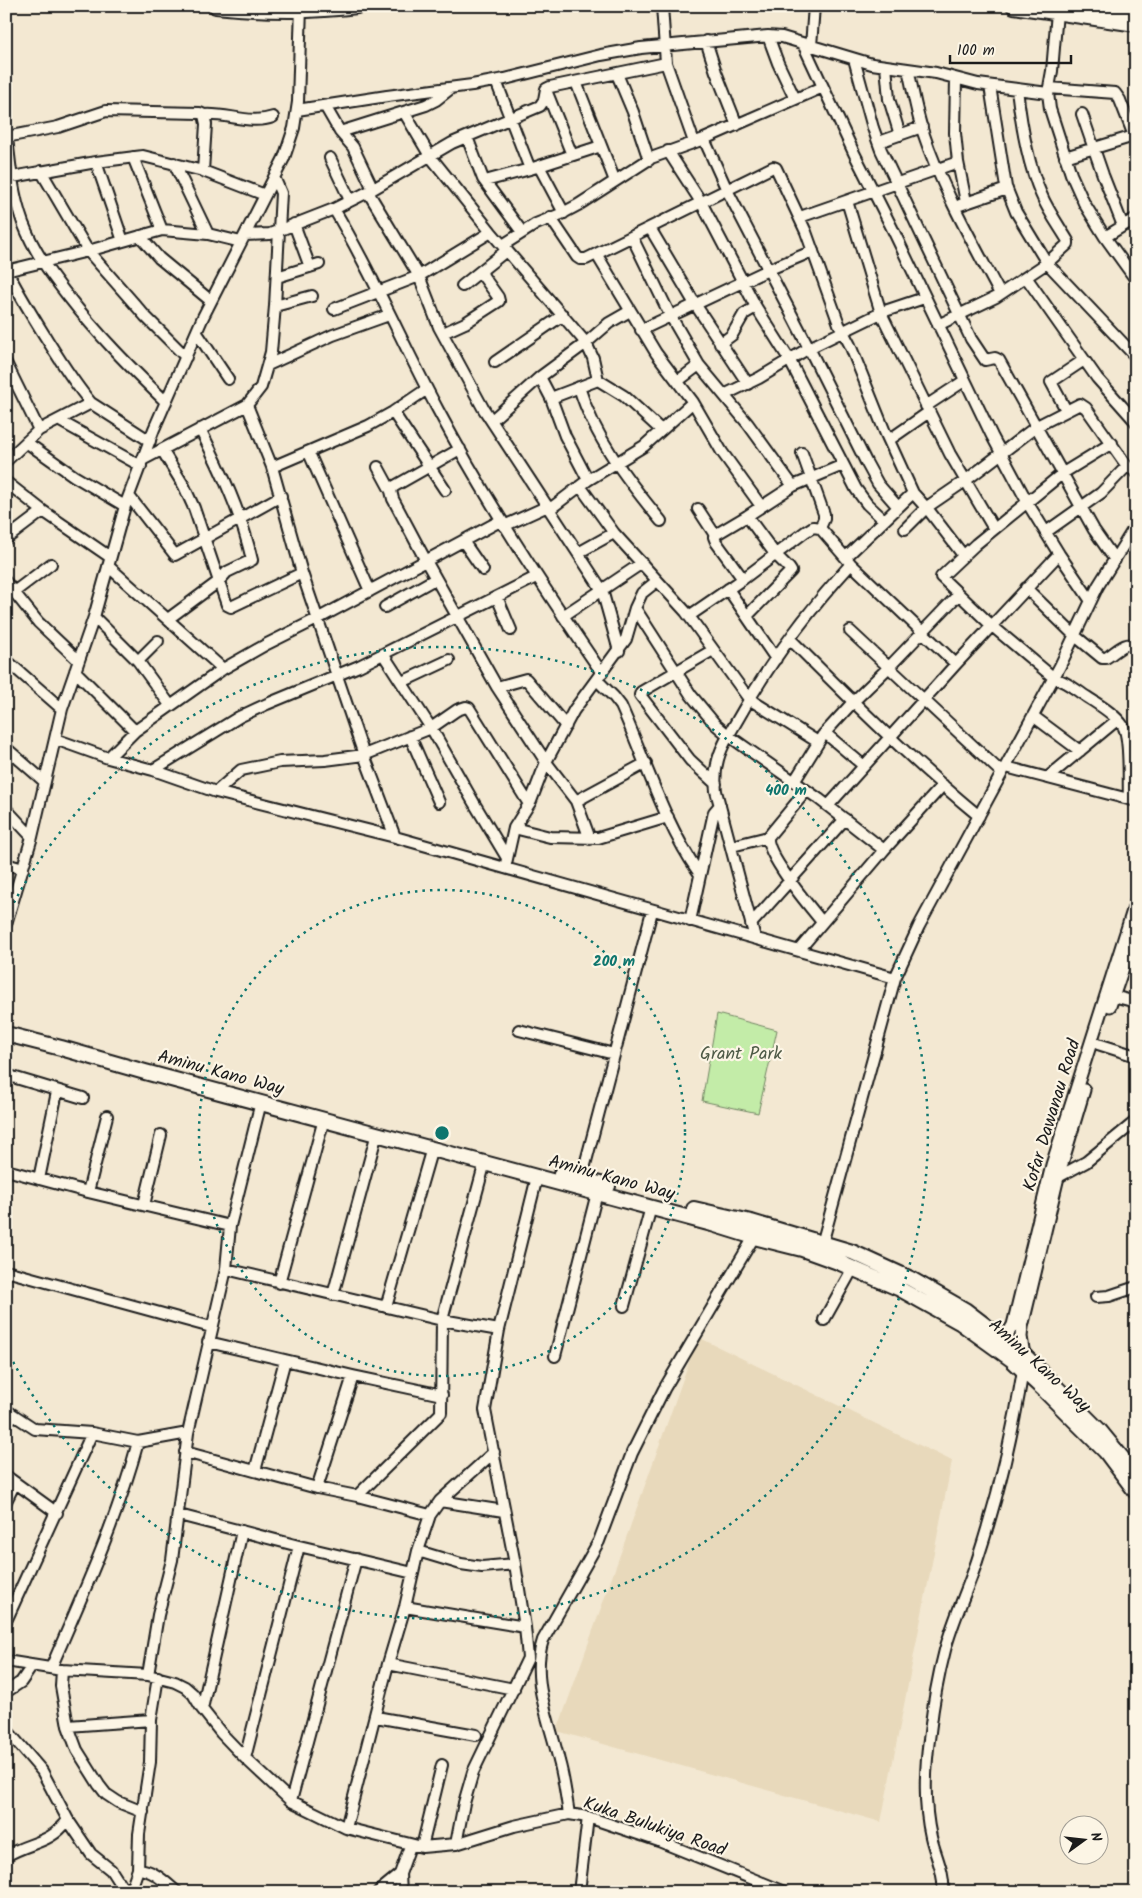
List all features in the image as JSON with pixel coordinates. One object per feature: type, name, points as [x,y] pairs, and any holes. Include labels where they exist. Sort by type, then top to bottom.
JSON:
[{"type":"main road","points":[[216,6],[301,8],[319,11],[357,6]]},
{"type":"main road","points":[[1014,6],[1136,24]]},
{"type":"main road","points":[[1090,6],[1136,13]]},
{"type":"main road","name":"Aminu Kano Way","points":[[6,1026],[270,1095],[491,1156],[580,1183],[750,1222],[852,1252],[861,1266],[961,1323],[1023,1370],[1093,1438],[1136,1492]]},
{"type":"main road","name":"Aminu Kano Way","points":[[6,1034],[537,1177],[580,1183],[597,1192],[911,1280],[965,1310],[1024,1355],[1099,1430],[1136,1474]]},
{"type":"street","points":[[662,6],[666,63],[699,140],[810,348],[875,479],[898,507]]},
{"type":"street","points":[[814,6],[807,45],[823,87],[964,381],[1001,453],[1059,554],[1091,601]]},
{"type":"street","points":[[6,924],[32,838],[62,709],[94,617],[125,506],[166,402],[211,301],[284,158],[294,128],[297,110],[301,8]]},
{"type":"street","points":[[1057,12],[1052,71],[1048,90],[1050,109],[1071,174],[1084,203],[1105,237],[1136,280]]},
{"type":"street","points":[[297,110],[496,81],[592,57],[664,45],[768,36],[782,37],[854,59],[990,86],[1116,93],[1135,139],[1065,157]]},
{"type":"street","points":[[768,36],[795,100]]},
{"type":"street","points":[[706,41],[737,125]]},
{"type":"street","points":[[854,59],[879,142],[959,314],[982,357],[985,360],[995,358],[999,360],[1114,560]]},
{"type":"street","points":[[546,89],[666,63]]},
{"type":"street","points":[[886,66],[889,98],[900,135]]},
{"type":"street","points":[[908,69],[922,127],[937,169],[954,208],[1000,294]]},
{"type":"street","points":[[617,74],[633,112],[649,160]]},
{"type":"street","points":[[956,79],[955,134],[958,162],[966,202]]},
{"type":"street","points":[[496,81],[510,118],[535,167],[564,213]]},
{"type":"street","points":[[576,82],[615,181]]},
{"type":"street","points":[[990,86],[1006,189],[1016,212],[1047,263],[1136,357]]},
{"type":"street","points":[[462,286],[522,232],[550,217],[564,213],[649,160],[737,125],[823,87]]},
{"type":"street","points":[[340,132],[436,100],[451,88]]},
{"type":"street","points":[[150,441],[92,403],[71,379],[6,270],[88,251],[162,230],[243,238],[279,231],[371,190],[466,137],[540,106],[544,100],[546,89]]},
{"type":"street","points":[[546,89],[572,156]]},
{"type":"street","points":[[938,325],[989,301],[1047,263],[1066,247],[1068,241],[1043,199],[1035,178],[1020,118],[1017,89]]},
{"type":"street","points":[[325,106],[340,132],[353,148],[371,190],[419,276],[443,333],[492,420],[602,590],[619,651]]},
{"type":"street","points":[[166,402],[101,338],[42,262],[23,223],[9,178],[7,137],[58,127],[106,111],[116,110],[211,114],[250,120],[265,120],[274,117]]},
{"type":"street","points":[[404,112],[430,156],[491,232],[586,343],[593,358],[598,380],[624,396],[661,430]]},
{"type":"street","points":[[1082,114],[1123,226]]},
{"type":"street","points":[[202,171],[206,124],[204,115]]},
{"type":"street","points":[[879,142],[922,127]]},
{"type":"street","points":[[466,137],[485,181],[522,232]]},
{"type":"street","points":[[485,181],[601,146]]},
{"type":"street","points":[[668,151],[701,202],[756,307],[789,359],[856,489],[867,504],[884,520]]},
{"type":"street","points":[[9,178],[96,162],[143,156],[202,171],[266,195]]},
{"type":"street","points":[[133,157],[162,230]]},
{"type":"street","points":[[330,158],[350,200]]},
{"type":"street","points":[[96,162],[123,240]]},
{"type":"street","points":[[800,217],[958,162]]},
{"type":"street","points":[[174,163],[208,234]]},
{"type":"street","points":[[550,217],[580,259],[597,254],[773,167],[776,168],[800,217],[814,251],[834,313],[913,494],[926,507],[963,555]]},
{"type":"street","points":[[42,172],[88,251],[145,316],[186,357]]},
{"type":"street","points":[[142,463],[162,450],[247,405],[261,387],[268,365],[277,277],[281,193],[274,178]]},
{"type":"street","points":[[954,208],[966,202],[1006,189]]},
{"type":"street","points":[[847,201],[881,313],[927,409],[965,481],[994,528]]},
{"type":"street","points":[[334,208],[355,245],[427,389],[502,524],[563,616],[599,676],[621,706],[680,843],[700,873]]},
{"type":"street","points":[[1105,237],[1136,218]]},
{"type":"street","points":[[277,277],[314,265],[294,224]]},
{"type":"street","points":[[650,228],[720,344],[748,384]]},
{"type":"street","points":[[334,309],[419,276],[491,232]]},
{"type":"street","points":[[140,236],[159,258],[211,301]]},
{"type":"street","points":[[632,237],[670,315],[699,364],[753,430],[793,486]]},
{"type":"street","points":[[641,330],[768,270],[814,251]]},
{"type":"street","points":[[597,254],[641,330],[693,402],[722,452],[761,506]]},
{"type":"street","points":[[443,333],[465,323],[499,301],[483,276],[482,270]]},
{"type":"street","points":[[1026,277],[1097,378],[1136,422]]},
{"type":"street","points":[[275,306],[312,296]]},
{"type":"street","points":[[724,395],[748,384],[810,348],[881,313],[924,298]]},
{"type":"street","points":[[720,344],[732,335],[744,314],[756,307]]},
{"type":"street","points":[[492,420],[540,377],[604,328],[630,311]]},
{"type":"street","points":[[268,365],[318,341],[389,315]]},
{"type":"street","points":[[495,362],[563,315]]},
{"type":"street","points":[[197,333],[228,380]]},
{"type":"street","points":[[1066,410],[1051,382],[1084,360]]},
{"type":"street","points":[[6,363],[39,430]]},
{"type":"street","points":[[678,381],[699,364]]},
{"type":"street","points":[[540,377],[551,398],[564,436],[584,483],[614,533],[689,616],[749,698],[818,742]]},
{"type":"street","points":[[551,398],[598,380]]},
{"type":"street","points":[[888,440],[964,381]]},
{"type":"street","points":[[579,386],[584,405],[593,424],[618,463],[661,521]]},
{"type":"street","points":[[272,468],[309,453],[393,412],[427,389]]},
{"type":"street","points":[[108,758],[135,731],[224,668],[463,541],[502,524],[549,508],[584,483],[644,446],[693,402]]},
{"type":"street","points":[[6,461],[39,430],[92,403]]},
{"type":"street","points":[[905,529],[926,507],[965,481],[1037,426],[1066,410],[1082,404],[1131,469],[1046,532]]},
{"type":"street","points":[[247,405],[282,496],[302,573],[319,618],[364,755],[395,837]]},
{"type":"street","points":[[393,412],[446,490]]},
{"type":"street","points":[[58,420],[142,463]]},
{"type":"street","points":[[168,619],[218,582],[227,572],[252,560],[215,458],[200,430]]},
{"type":"street","points":[[26,442],[74,476],[125,506]]},
{"type":"street","points":[[850,631],[1004,770],[1047,778],[1132,800],[1126,732],[1122,724],[1103,708],[1062,680],[1054,678],[991,625],[941,577],[994,528],[1063,472],[1112,443]]},
{"type":"street","points":[[162,450],[184,486],[194,508],[227,605],[231,607],[302,573]]},
{"type":"street","points":[[391,491],[393,487],[460,450]]},
{"type":"street","points":[[309,453],[370,591]]},
{"type":"street","points":[[802,453],[824,514],[820,528]]},
{"type":"street","points":[[715,535],[793,486],[843,465]]},
{"type":"street","points":[[378,467],[456,617],[497,687],[546,762],[576,801],[590,838]]},
{"type":"street","points":[[6,482],[109,562],[168,619],[224,668]]},
{"type":"street","points":[[754,938],[720,804],[716,784],[717,763],[749,698],[810,610],[848,561],[884,520],[913,494]]},
{"type":"street","points":[[129,496],[173,554],[177,554],[282,496]]},
{"type":"street","points":[[698,509],[715,535],[716,542],[742,579]]},
{"type":"street","points":[[6,539],[43,510]]},
{"type":"street","points":[[746,616],[791,571],[775,554],[747,516]]},
{"type":"street","points":[[689,616],[812,527],[820,528],[848,561],[956,664]]},
{"type":"street","points":[[578,553],[614,533]]},
{"type":"street","points":[[822,1244],[895,978],[919,926],[1054,678],[1091,601],[1114,560],[1134,533]]},
{"type":"street","points":[[463,541],[483,570]]},
{"type":"street","points":[[828,806],[991,625],[1059,554]]},
{"type":"street","points":[[563,616],[642,563]]},
{"type":"street","points":[[14,592],[51,564]]},
{"type":"street","points":[[153,770],[239,717],[383,654],[536,577]]},
{"type":"street","points":[[385,607],[435,579]]},
{"type":"street","points":[[506,863],[514,828],[529,804],[546,762],[574,710],[619,651],[628,635],[635,608],[642,593],[657,581]]},
{"type":"street","points":[[6,582],[38,622],[135,731]]},
{"type":"street","points":[[1026,588],[1074,636],[1102,658],[1106,658],[1127,644],[1132,644],[1136,647]]},
{"type":"street","points":[[728,589],[776,659]]},
{"type":"street","points":[[794,782],[825,732],[958,595]]},
{"type":"street","points":[[497,597],[511,630]]},
{"type":"street","points":[[635,608],[704,712],[729,736],[828,806],[884,850]]},
{"type":"street","points":[[94,617],[138,661],[170,705]]},
{"type":"street","points":[[790,639],[853,702],[979,816]]},
{"type":"street","points":[[138,661],[158,640]]},
{"type":"street","points":[[713,650],[641,692],[641,698],[690,760],[716,784]]},
{"type":"street","points":[[383,654],[431,728],[506,863]]},
{"type":"street","points":[[6,660],[62,709]]},
{"type":"street","points":[[402,682],[449,660]]},
{"type":"street","points":[[497,687],[526,679],[566,726]]},
{"type":"street","points":[[216,792],[241,770],[280,762],[325,760],[364,755],[431,728],[457,710],[466,707],[469,708],[529,804]]},
{"type":"street","points":[[1033,716],[1080,751]]},
{"type":"street","points":[[1047,778],[1117,720]]},
{"type":"street","points":[[825,732],[864,766]]},
{"type":"street","points":[[410,736],[439,802]]},
{"type":"street","points":[[55,739],[216,792],[506,863],[652,911],[895,978]]},
{"type":"street","points":[[6,748],[45,782]]},
{"type":"street","points":[[576,801],[646,763]]},
{"type":"street","points":[[799,950],[884,850],[943,785]]},
{"type":"street","points":[[732,846],[768,837],[806,791]]},
{"type":"street","points":[[690,921],[714,812],[720,804]]},
{"type":"street","points":[[6,809],[32,838]]},
{"type":"street","points":[[514,828],[550,837],[606,837],[668,817]]},
{"type":"street","points":[[751,924],[845,819]]},
{"type":"street","points":[[768,837],[768,843],[772,852],[790,880],[822,922]]},
{"type":"street","points":[[6,864],[23,869]]},
{"type":"street","name":"Kofar Dawanau Road","points":[[1004,1340],[1013,1326],[1052,1165],[1136,901]]},
{"type":"street","points":[[580,1183],[652,911]]},
{"type":"street","name":"Kofar Dawanau Road","points":[[1024,1355],[1021,1337],[1022,1327],[1058,1177],[1113,996],[1135,934]]},
{"type":"street","points":[[1113,996],[1136,1002]]},
{"type":"street","points":[[519,1030],[614,1054]]},
{"type":"street","points":[[1098,1044],[1136,1056]]},
{"type":"street","points":[[6,1075],[57,1092],[83,1098]]},
{"type":"street","points":[[39,1179],[57,1092]]},
{"type":"street","points":[[130,1892],[138,1869],[139,1834],[150,1762],[153,1676],[158,1615],[172,1560],[188,1433],[211,1327],[226,1269],[230,1226],[261,1102]]},
{"type":"street","points":[[88,1192],[107,1116]]},
{"type":"street","points":[[279,1283],[324,1119]]},
{"type":"street","points":[[1058,1177],[1086,1162],[1136,1121]]},
{"type":"street","points":[[333,1295],[378,1133]]},
{"type":"street","points":[[144,1205],[161,1135]]},
{"type":"street","points":[[386,1307],[432,1148]]},
{"type":"street","points":[[358,1496],[441,1413],[442,1320],[485,1162]]},
{"type":"street","points":[[6,1170],[230,1226]]},
{"type":"street","points":[[456,1844],[464,1803],[473,1772],[528,1658],[526,1627],[485,1410],[499,1330],[537,1177]]},
{"type":"street","points":[[555,1356],[597,1192]]},
{"type":"street","points":[[624,1306],[651,1207]]},
{"type":"street","points":[[569,1814],[559,1760],[543,1706],[538,1669],[541,1646],[598,1541],[632,1453],[664,1389],[754,1237]]},
{"type":"street","points":[[824,1320],[861,1266]]},
{"type":"street","points":[[226,1269],[442,1320],[499,1330]]},
{"type":"street","points":[[6,1271],[211,1327]]},
{"type":"street","points":[[1096,1297],[1109,1296],[1136,1287]]},
{"type":"street","points":[[208,1342],[442,1395]]},
{"type":"street","points":[[255,1471],[285,1360]]},
{"type":"street","points":[[943,1892],[942,1875],[932,1843],[926,1810],[926,1778],[930,1733],[945,1649],[977,1561],[995,1500],[1023,1370]]},
{"type":"street","points":[[318,1488],[353,1376]]},
{"type":"street","points":[[6,1410],[35,1429],[92,1433],[138,1442],[188,1433]]},
{"type":"street","points":[[6,1621],[92,1433]]},
{"type":"street","points":[[138,1442],[121,1499],[56,1669],[68,1726],[77,1750],[106,1794],[118,1802],[143,1812]]},
{"type":"street","points":[[185,1452],[318,1488],[358,1496],[430,1515]]},
{"type":"street","points":[[346,1828],[376,1717],[388,1664],[405,1607],[418,1551],[430,1515],[440,1501],[494,1452]]},
{"type":"street","points":[[6,1501],[10,1479],[56,1513]]},
{"type":"street","points":[[440,1501],[504,1511]]},
{"type":"street","points":[[179,1515],[413,1573]]},
{"type":"street","points":[[202,1709],[242,1531]]},
{"type":"street","points":[[245,1758],[299,1546]]},
{"type":"street","points":[[418,1551],[461,1564],[482,1567],[515,1564]]},
{"type":"street","points":[[291,1801],[356,1559]]},
{"type":"street","points":[[405,1607],[526,1627]]},
{"type":"street","name":"Kuka Bulukiya Road","points":[[6,1661],[56,1669],[153,1676],[185,1687],[193,1694],[202,1709],[245,1758],[291,1801],[346,1828],[410,1846],[422,1847],[456,1844],[514,1826],[569,1814],[588,1817],[659,1841],[785,1892]]},
{"type":"street","points":[[388,1664],[514,1689]]},
{"type":"street","points":[[6,1692],[21,1682],[32,1666]]},
{"type":"street","points":[[376,1717],[476,1735]]},
{"type":"street","points":[[68,1726],[151,1720]]},
{"type":"street","points":[[6,1729],[42,1771],[68,1820],[90,1854],[111,1870],[125,1892]]},
{"type":"street","points":[[422,1847],[442,1765]]},
{"type":"street","points":[[580,1892],[588,1817]]},
{"type":"street","points":[[6,1856],[21,1848],[52,1837],[60,1832],[68,1820]]},
{"type":"street","points":[[401,1892],[400,1874],[410,1846]]},
{"type":"street","points":[[138,1869],[154,1874],[177,1892]]},
{"type":"street","points":[[378,1892],[400,1874]]},
{"type":"shaded area","points":[[698,1337],[952,1461],[881,1822],[557,1731]]},
{"type":"green space","name":"Grant Park","points":[[717,1014],[777,1030],[758,1113],[702,1101]]}]
